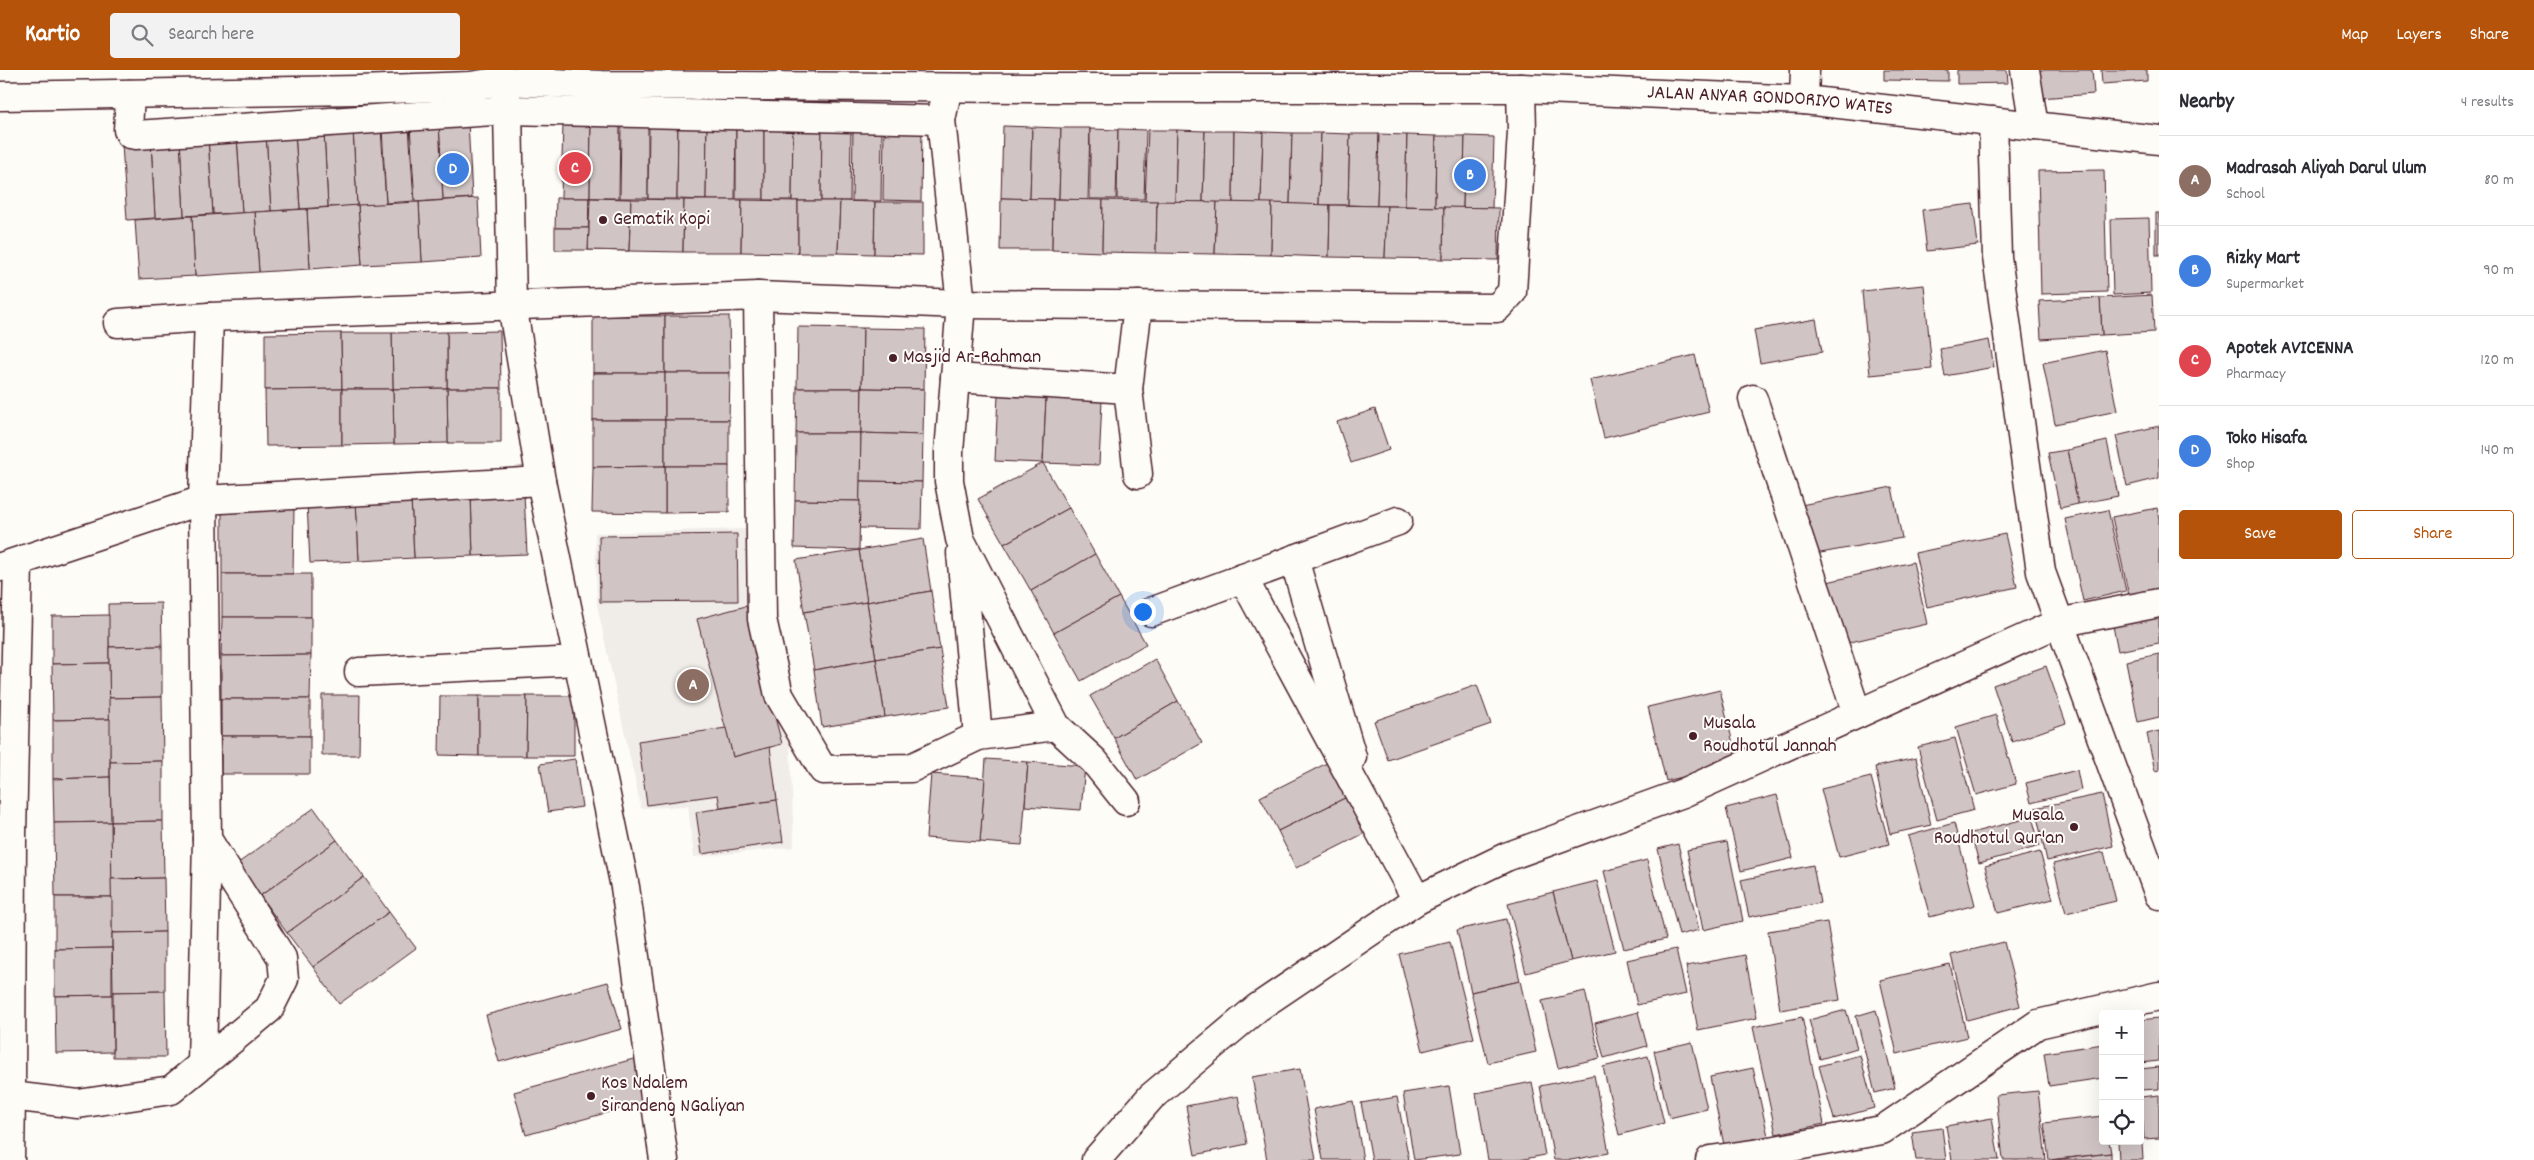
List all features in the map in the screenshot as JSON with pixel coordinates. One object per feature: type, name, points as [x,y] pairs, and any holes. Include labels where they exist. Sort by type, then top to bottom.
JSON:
[{"type":"street","points":[[1804,100],[1805,70]]},
{"type":"street","points":[[2025,70],[2034,126]]},
{"type":"street","name":"JALAN ANYAR GONDORIYO WATES","points":[[0,96],[130,94],[359,80],[470,78],[601,85],[947,87],[1027,79],[1132,79],[1521,88],[1616,81],[2159,140]]},
{"type":"street","points":[[503,81],[508,110],[512,304],[541,481],[625,887],[664,1160]]},
{"type":"street","points":[[947,87],[941,120],[961,304],[949,452],[950,481],[960,539],[978,736]]},
{"type":"street","points":[[118,323],[512,304],[758,296],[961,304],[1497,308],[1512,292],[1522,132],[1521,88]]},
{"type":"street","points":[[130,94],[128,130],[130,134],[136,135],[508,110],[941,120]]},
{"type":"street","points":[[1994,121],[1997,257],[2041,572],[2159,896]]},
{"type":"street","points":[[758,296],[762,619],[779,695],[823,770],[911,768],[978,736],[1056,726]]},
{"type":"street","points":[[1138,306],[1128,389],[1138,474]]},
{"type":"street","points":[[202,1064],[207,839],[203,500],[209,318]]},
{"type":"street","points":[[955,378],[1128,389]]},
{"type":"street","points":[[1753,399],[1857,714]]},
{"type":"street","points":[[10,1160],[12,826],[9,566],[203,500],[541,481]]},
{"type":"street","points":[[1151,612],[1398,521]]},
{"type":"street","points":[[960,539],[1056,726],[1094,761],[1126,801]]},
{"type":"street","points":[[1294,560],[1368,810]]},
{"type":"street","points":[[1243,578],[1417,900]]},
{"type":"street","points":[[1096,1160],[1151,1097],[1257,1008],[1417,900],[1506,856],[1683,793],[2058,623],[2159,603]]},
{"type":"street","points":[[360,672],[578,661]]},
{"type":"street","points":[[11,1096],[78,1104],[171,1090],[269,1009],[284,979],[282,958],[207,839]]},
{"type":"street","points":[[1710,1160],[1882,1130],[2038,1024],[2159,996]]},
{"type":"shaded area","points":[[746,529],[763,658],[790,746],[794,847],[694,857],[688,806],[641,808],[597,605],[595,533]]},
{"type":"building","points":[[1884,70],[1948,70],[1948,81],[1884,80]]},
{"type":"building","points":[[1957,70],[2007,70],[2008,83],[1957,84]]},
{"type":"building","points":[[2037,70],[2092,70],[2094,94],[2039,98]]},
{"type":"building","points":[[2101,70],[2147,70],[2147,81],[2102,84]]},
{"type":"building","points":[[468,122],[472,198],[443,200],[439,123]]},
{"type":"building","points":[[439,123],[443,200],[415,202],[410,126]]},
{"type":"building","points":[[563,123],[591,124],[590,198],[561,198]]},
{"type":"building","points":[[591,124],[620,124],[619,198],[590,198]]},
{"type":"building","points":[[621,124],[648,125],[648,198],[620,198]]},
{"type":"building","points":[[649,124],[678,124],[677,199],[648,199]]},
{"type":"building","points":[[678,124],[707,125],[706,200],[677,199]]},
{"type":"building","points":[[707,125],[736,125],[735,200],[706,200]]},
{"type":"building","points":[[884,125],[922,126],[921,201],[883,200]]},
{"type":"building","points":[[409,126],[414,201],[386,203],[382,128]]},
{"type":"building","points":[[736,126],[764,126],[764,199],[736,199]]},
{"type":"building","points":[[764,126],[793,126],[792,200],[764,200]]},
{"type":"building","points":[[793,126],[822,126],[821,201],[792,201]]},
{"type":"building","points":[[822,126],[851,126],[850,201],[821,201]]},
{"type":"building","points":[[853,126],[882,126],[881,201],[852,201]]},
{"type":"building","points":[[1003,126],[1032,127],[1030,199],[1001,198]]},
{"type":"building","points":[[1032,127],[1061,128],[1059,199],[1030,199]]},
{"type":"building","points":[[381,128],[386,204],[357,206],[353,129]]},
{"type":"building","points":[[1061,128],[1090,128],[1088,200],[1059,199]]},
{"type":"building","points":[[353,129],[357,206],[328,207],[324,131]]},
{"type":"building","points":[[1090,129],[1118,130],[1116,199],[1090,199]]},
{"type":"building","points":[[1118,129],[1146,130],[1144,199],[1117,199]]},
{"type":"building","points":[[1148,130],[1177,130],[1175,202],[1145,201]]},
{"type":"building","points":[[1177,130],[1205,131],[1203,202],[1175,202]]},
{"type":"building","points":[[324,131],[328,207],[300,209],[295,133]]},
{"type":"building","points":[[1205,131],[1234,131],[1233,203],[1203,202]]},
{"type":"building","points":[[1234,131],[1263,132],[1261,204],[1233,203]]},
{"type":"building","points":[[1263,132],[1292,133],[1290,204],[1261,204]]},
{"type":"building","points":[[295,133],[300,209],[271,211],[266,135]]},
{"type":"building","points":[[1292,133],[1321,133],[1319,205],[1290,204]]},
{"type":"building","points":[[1321,133],[1350,134],[1348,205],[1319,205]]},
{"type":"building","points":[[1350,134],[1379,134],[1377,206],[1348,205]]},
{"type":"building","points":[[1379,134],[1407,135],[1405,206],[1377,206]]},
{"type":"building","points":[[266,135],[271,211],[242,213],[237,137]]},
{"type":"building","points":[[1407,135],[1436,136],[1435,207],[1405,206]]},
{"type":"building","points":[[1436,136],[1465,136],[1463,208],[1435,207]]},
{"type":"building","points":[[1465,136],[1494,137],[1492,208],[1463,208]]},
{"type":"building","points":[[237,137],[242,213],[213,214],[208,138]]},
{"type":"building","points":[[208,138],[213,214],[184,216],[180,140]]},
{"type":"building","points":[[180,140],[184,216],[155,218],[151,142]]},
{"type":"building","points":[[151,142],[155,218],[127,220],[122,144]]},
{"type":"building","points":[[2104,170],[2107,292],[2041,294],[2038,171]]},
{"type":"building","points":[[478,198],[481,258],[422,262],[419,202]]},
{"type":"building","points":[[556,198],[589,198],[589,228],[555,228]]},
{"type":"building","points":[[589,198],[631,199],[629,251],[588,250]]},
{"type":"building","points":[[590,198],[631,199],[629,251],[588,250]]},
{"type":"building","points":[[1001,198],[1053,199],[1052,250],[1000,250]]},
{"type":"building","points":[[631,199],[684,200],[683,252],[629,251]]},
{"type":"building","points":[[1053,199],[1103,200],[1102,252],[1052,250]]},
{"type":"building","points":[[684,200],[742,200],[741,252],[683,252]]},
{"type":"building","points":[[742,200],[798,201],[798,253],[741,252]]},
{"type":"building","points":[[1103,200],[1157,201],[1156,253],[1102,252]]},
{"type":"building","points":[[798,201],[840,201],[838,253],[798,253]]},
{"type":"building","points":[[840,201],[875,202],[874,254],[838,253]]},
{"type":"building","points":[[1157,201],[1217,202],[1215,254],[1156,253]]},
{"type":"building","points":[[419,202],[422,262],[362,265],[358,205]]},
{"type":"building","points":[[875,202],[923,202],[923,255],[874,254]]},
{"type":"building","points":[[1217,202],[1272,203],[1271,255],[1215,254]]},
{"type":"building","points":[[1272,203],[1330,205],[1329,257],[1271,255]]},
{"type":"building","points":[[1973,204],[1978,245],[1927,251],[1922,210]]},
{"type":"building","points":[[358,205],[362,265],[310,269],[307,209]]},
{"type":"building","points":[[1330,205],[1387,206],[1385,258],[1329,257]]},
{"type":"building","points":[[1387,206],[1444,207],[1443,259],[1385,258]]},
{"type":"building","points":[[1444,207],[1499,208],[1498,260],[1443,259]]},
{"type":"building","points":[[307,209],[310,269],[259,272],[255,212]]},
{"type":"building","points":[[255,212],[259,272],[195,276],[192,216]]},
{"type":"building","points":[[2156,213],[2159,213],[2159,255],[2156,255]]},
{"type":"building","points":[[192,216],[195,276],[139,279],[135,220]]},
{"type":"building","points":[[2149,218],[2151,293],[2113,295],[2111,219]]},
{"type":"building","points":[[555,228],[589,228],[588,250],[555,250]]},
{"type":"building","points":[[1924,285],[1932,369],[1870,375],[1862,291]]},
{"type":"building","points":[[2152,295],[2154,332],[2102,335],[2100,298]]},
{"type":"building","points":[[2100,298],[2102,335],[2041,339],[2039,301]]},
{"type":"building","points":[[593,316],[665,316],[665,373],[593,373]]},
{"type":"building","points":[[665,316],[729,316],[730,373],[665,373]]},
{"type":"building","points":[[1816,319],[1822,352],[1760,363],[1754,330]]},
{"type":"building","points":[[798,327],[863,328],[862,388],[797,388]]},
{"type":"building","name":"Masjid Ar-Rahman","points":[[863,328],[925,329],[924,389],[862,388]]},
{"type":"building","points":[[500,331],[501,388],[447,388],[447,332]]},
{"type":"building","points":[[447,332],[447,388],[393,389],[392,333]]},
{"type":"building","points":[[341,333],[342,389],[265,390],[265,334]]},
{"type":"building","points":[[341,333],[392,333],[393,389],[342,389]]},
{"type":"building","points":[[1989,340],[1994,367],[1945,376],[1940,349]]},
{"type":"building","points":[[2105,350],[2117,411],[2055,424],[2043,363]]},
{"type":"building","points":[[1695,355],[1709,412],[1604,438],[1590,380]]},
{"type":"building","points":[[593,373],[665,373],[665,420],[593,420]]},
{"type":"building","points":[[665,373],[730,373],[729,420],[665,420]]},
{"type":"building","points":[[447,388],[501,388],[501,443],[448,443]]},
{"type":"building","points":[[447,388],[448,443],[394,444],[393,389]]},
{"type":"building","points":[[797,388],[862,388],[861,433],[796,433]]},
{"type":"building","points":[[862,388],[924,389],[923,435],[861,433]]},
{"type":"building","points":[[342,389],[342,445],[266,446],[265,390]]},
{"type":"building","points":[[342,389],[393,389],[394,444],[342,445]]},
{"type":"building","points":[[998,395],[1046,398],[1043,463],[995,461]]},
{"type":"building","points":[[1046,398],[1102,400],[1099,465],[1043,463]]},
{"type":"building","points":[[1375,409],[1389,450],[1351,463],[1337,422]]},
{"type":"building","points":[[593,420],[665,420],[665,466],[593,467]]},
{"type":"building","points":[[665,420],[729,420],[729,466],[665,466]]},
{"type":"building","points":[[2159,426],[2159,478],[2127,486],[2116,436]]},
{"type":"building","points":[[796,433],[861,433],[860,501],[795,500]]},
{"type":"building","points":[[861,433],[923,435],[922,482],[860,481]]},
{"type":"building","points":[[2107,441],[2118,496],[2078,504],[2067,450]]},
{"type":"building","points":[[2067,450],[2078,504],[2060,508],[2048,453]]},
{"type":"building","points":[[1043,463],[1069,508],[1004,544],[978,499]]},
{"type":"building","points":[[665,466],[729,466],[729,512],[665,513]]},
{"type":"building","points":[[665,466],[665,513],[592,512],[593,467]]},
{"type":"building","points":[[860,481],[922,482],[921,529],[859,528]]},
{"type":"building","points":[[1892,487],[1902,538],[1810,555],[1801,505]]},
{"type":"building","points":[[524,494],[527,554],[473,556],[471,496]]},
{"type":"building","points":[[471,496],[473,556],[414,558],[411,498]]},
{"type":"building","points":[[411,498],[414,558],[359,561],[356,500]]},
{"type":"building","points":[[356,500],[359,561],[310,563],[307,503]]},
{"type":"building","points":[[795,500],[860,501],[859,550],[794,548]]},
{"type":"building","points":[[294,506],[293,574],[222,574],[222,507]]},
{"type":"building","points":[[1069,508],[1095,554],[1031,591],[1004,544]]},
{"type":"building","points":[[2157,508],[2159,519],[2159,589],[2129,596],[2112,517]]},
{"type":"building","points":[[2108,510],[2126,591],[2083,601],[2065,519]]},
{"type":"building","points":[[737,534],[738,601],[600,602],[599,536]]},
{"type":"building","points":[[2005,534],[2017,587],[1927,607],[1915,553]]},
{"type":"building","points":[[923,539],[931,591],[867,602],[859,550]]},
{"type":"building","points":[[859,550],[867,602],[804,612],[796,560]]},
{"type":"building","points":[[1095,554],[1119,597],[1054,633],[1031,591]]},
{"type":"building","points":[[1913,562],[1927,624],[1838,645],[1823,583]]},
{"type":"building","points":[[222,574],[311,574],[311,617],[222,617]]},
{"type":"building","points":[[931,591],[940,649],[876,659],[867,602]]},
{"type":"building","points":[[1119,597],[1146,644],[1081,681],[1054,633]]},
{"type":"building","points":[[867,602],[876,659],[814,670],[804,612]]},
{"type":"building","points":[[161,603],[162,646],[109,647],[108,604]]},
{"type":"building","points":[[2159,605],[2159,643],[2118,651],[2111,616]]},
{"type":"building","points":[[746,606],[782,744],[733,757],[697,619]]},
{"type":"building","points":[[109,615],[109,663],[52,664],[52,616]]},
{"type":"building","points":[[222,617],[311,617],[311,655],[221,656]]},
{"type":"building","points":[[162,646],[162,697],[109,698],[109,647]]},
{"type":"building","points":[[940,649],[949,707],[885,717],[876,659]]},
{"type":"building","points":[[2159,654],[2159,717],[2138,722],[2126,661]]},
{"type":"building","points":[[311,655],[310,699],[221,699],[221,656]]},
{"type":"building","points":[[876,659],[885,717],[822,727],[814,670]]},
{"type":"building","points":[[1155,659],[1178,701],[1114,738],[1090,696]]},
{"type":"building","points":[[109,663],[110,719],[53,720],[52,664]]},
{"type":"building","points":[[2046,666],[2066,723],[2012,742],[1993,685]]},
{"type":"building","points":[[1477,685],[1491,724],[1388,760],[1374,721]]},
{"type":"building","name":"Musala Roudhotul Jannah","points":[[1720,690],[1738,764],[1666,781],[1648,707]]},
{"type":"building","points":[[322,695],[360,695],[359,755],[322,755]]},
{"type":"building","points":[[440,696],[479,696],[479,756],[439,755]]},
{"type":"building","points":[[479,696],[527,696],[526,756],[479,756]]},
{"type":"building","points":[[527,696],[574,696],[574,756],[526,756]]},
{"type":"building","points":[[162,697],[163,761],[110,762],[109,698]]},
{"type":"building","points":[[221,699],[310,699],[310,736],[221,736]]},
{"type":"building","points":[[1178,701],[1202,743],[1137,780],[1114,738]]},
{"type":"building","points":[[1996,715],[2016,784],[1976,795],[1956,727]]},
{"type":"building","points":[[110,719],[110,777],[53,779],[53,720]]},
{"type":"building","points":[[726,728],[733,757],[770,747],[777,800],[720,808],[718,795],[647,805],[638,741]]},
{"type":"building","points":[[2159,731],[2159,770],[2155,771],[2147,734]]},
{"type":"building","points":[[221,736],[310,736],[310,774],[221,774]]},
{"type":"building","points":[[1955,738],[1974,810],[1937,820],[1918,747]]},
{"type":"building","points":[[1916,758],[1931,825],[1890,834],[1875,767]]},
{"type":"building","points":[[575,759],[582,807],[548,812],[540,764]]},
{"type":"building","points":[[986,759],[1028,762],[1022,845],[980,842]]},
{"type":"building","points":[[163,761],[163,821],[111,822],[110,762]]},
{"type":"building","points":[[1028,762],[1085,766],[1081,810],[1025,806]]},
{"type":"building","points":[[1329,762],[1347,797],[1278,831],[1260,797]]},
{"type":"building","points":[[2077,770],[2081,790],[2031,803],[2026,783]]},
{"type":"building","points":[[931,774],[985,778],[980,842],[926,838]]},
{"type":"building","points":[[110,777],[111,822],[54,823],[53,779]]},
{"type":"building","points":[[1871,777],[1889,844],[1839,857],[1821,789]]},
{"type":"building","name":"Musala Roudhotul Qur'an","points":[[2102,794],[2113,846],[2047,861],[2035,808]]},
{"type":"building","points":[[1777,795],[1793,858],[1741,871],[1726,808]]},
{"type":"building","points":[[1347,797],[1365,833],[1296,868],[1278,831]]},
{"type":"building","points":[[777,800],[783,842],[702,854],[696,812]]},
{"type":"building","points":[[314,808],[337,840],[260,896],[237,864]]},
{"type":"building","points":[[2032,817],[2040,846],[1979,863],[1971,833]]},
{"type":"building","points":[[163,821],[164,878],[111,879],[111,822]]},
{"type":"building","points":[[111,822],[112,897],[55,897],[54,823]]},
{"type":"building","points":[[1954,823],[1975,905],[1930,917],[1908,836]]},
{"type":"building","points":[[337,840],[364,877],[287,933],[260,896]]},
{"type":"building","points":[[1727,842],[1743,921],[1703,930],[1687,850]]},
{"type":"building","points":[[1678,844],[1699,930],[1679,935],[1658,849]]},
{"type":"building","points":[[2040,852],[2053,899],[1998,913],[1985,866]]},
{"type":"building","points":[[2104,852],[2116,901],[2066,913],[2053,864]]},
{"type":"building","points":[[1647,860],[1666,939],[1624,949],[1604,871]]},
{"type":"building","points":[[1813,865],[1820,903],[1749,917],[1741,880]]},
{"type":"building","points":[[364,877],[389,912],[313,967],[287,933]]},
{"type":"building","points":[[164,878],[165,932],[112,933],[111,879]]},
{"type":"building","points":[[1597,881],[1615,951],[1571,961],[1553,892]]},
{"type":"building","points":[[1553,892],[1571,961],[1526,973],[1508,904]]},
{"type":"building","points":[[55,897],[112,897],[112,948],[55,949]]},
{"type":"building","points":[[389,912],[416,948],[339,1004],[313,967]]},
{"type":"building","points":[[1506,919],[1520,981],[1471,992],[1457,930]]},
{"type":"building","points":[[1827,922],[1840,1000],[1780,1010],[1768,931]]},
{"type":"building","points":[[165,932],[165,991],[113,992],[112,933]]},
{"type":"building","points":[[1450,942],[1474,1038],[1423,1051],[1399,954]]},
{"type":"building","points":[[2004,942],[2020,1006],[1967,1020],[1951,955]]},
{"type":"building","points":[[112,948],[112,995],[55,996],[55,949]]},
{"type":"building","points":[[1676,949],[1686,994],[1637,1005],[1627,960]]},
{"type":"building","points":[[1745,955],[1757,1018],[1698,1030],[1686,966]]},
{"type":"building","points":[[1950,964],[1967,1037],[1897,1054],[1880,980]]},
{"type":"building","points":[[1520,981],[1536,1052],[1488,1063],[1471,992]]},
{"type":"building","points":[[608,982],[622,1029],[499,1062],[486,1015]]},
{"type":"building","points":[[165,991],[166,1057],[113,1057],[113,992]]},
{"type":"building","points":[[1585,991],[1600,1058],[1558,1068],[1542,1001]]},
{"type":"building","points":[[112,995],[113,1052],[56,1053],[55,996]]},
{"type":"building","points":[[1846,1010],[1857,1048],[1820,1059],[1809,1020]]},
{"type":"building","points":[[1876,1010],[1895,1088],[1875,1093],[1856,1016]]},
{"type":"building","points":[[1638,1012],[1647,1046],[1604,1058],[1595,1023]]},
{"type":"building","points":[[1802,1017],[1824,1124],[1776,1134],[1753,1027]]},
{"type":"building","points":[[2159,1018],[2159,1061],[2144,1063],[2144,1020]]},
{"type":"building","points":[[1692,1042],[1707,1109],[1669,1118],[1654,1051]]},
{"type":"building","points":[[2099,1045],[2099,1079],[2049,1086],[2044,1053]]},
{"type":"building","points":[[1860,1055],[1874,1108],[1834,1119],[1819,1066]]},
{"type":"building","points":[[1648,1056],[1664,1123],[1619,1135],[1603,1067]]},
{"type":"building","points":[[637,1058],[649,1101],[526,1135],[514,1092]]},
{"type":"building","points":[[2159,1067],[2159,1089],[2144,1090],[2144,1069]]},
{"type":"building","points":[[1753,1068],[1768,1136],[1724,1145],[1710,1077]]},
{"type":"building","points":[[1300,1069],[1316,1160],[1267,1160],[1252,1077]]},
{"type":"building","points":[[1594,1075],[1609,1153],[1571,1160],[1554,1160],[1540,1086]]},
{"type":"building","points":[[1532,1082],[1545,1155],[1519,1160],[1488,1160],[1476,1093]]},
{"type":"building","points":[[1449,1086],[1460,1154],[1414,1160],[1403,1093]]},
{"type":"building","points":[[2038,1091],[2046,1160],[2003,1160],[1996,1095]]},
{"type":"building","points":[[2159,1095],[2159,1138],[2144,1139],[2144,1097]]},
{"type":"building","points":[[1238,1096],[1247,1144],[1195,1155],[1186,1106]]},
{"type":"building","points":[[1397,1097],[1409,1160],[1372,1160],[1361,1103]]},
{"type":"building","points":[[1353,1101],[1363,1160],[1323,1160],[1314,1109]]},
{"type":"building","points":[[2099,1116],[2099,1145],[2110,1145],[2111,1153],[2049,1160],[2044,1123]]},
{"type":"building","points":[[1992,1118],[1999,1160],[1952,1160],[1946,1126]]},
{"type":"building","points":[[1942,1128],[1946,1160],[1916,1160],[1912,1132]]},
{"type":"building","points":[[2118,1145],[2142,1145],[2143,1160],[2119,1160]]},
{"type":"building","points":[[2111,1153],[2111,1160],[2052,1160]]},
{"type":"place","name":"Apotek AVICENNA","points":[[575,168]]},
{"type":"place","name":"Toko Hisafa","points":[[453,169]]},
{"type":"place","name":"Rizky Mart","points":[[1470,175]]},
{"type":"place","name":"Gematik Kopi","points":[[603,220]]},
{"type":"place","name":"Masjid Ar-Rahman","points":[[893,358]]},
{"type":"place","name":"Madrasah Aliyah Darul Ulum","points":[[693,685]]},
{"type":"place","name":"Musala Roudhotul Jannah","points":[[1693,736]]},
{"type":"place","name":"Musala Roudhotul Qur'an","points":[[2074,827]]},
{"type":"place","name":"Kos Ndalem Sirandeng NGaliyan","points":[[591,1096]]}]
